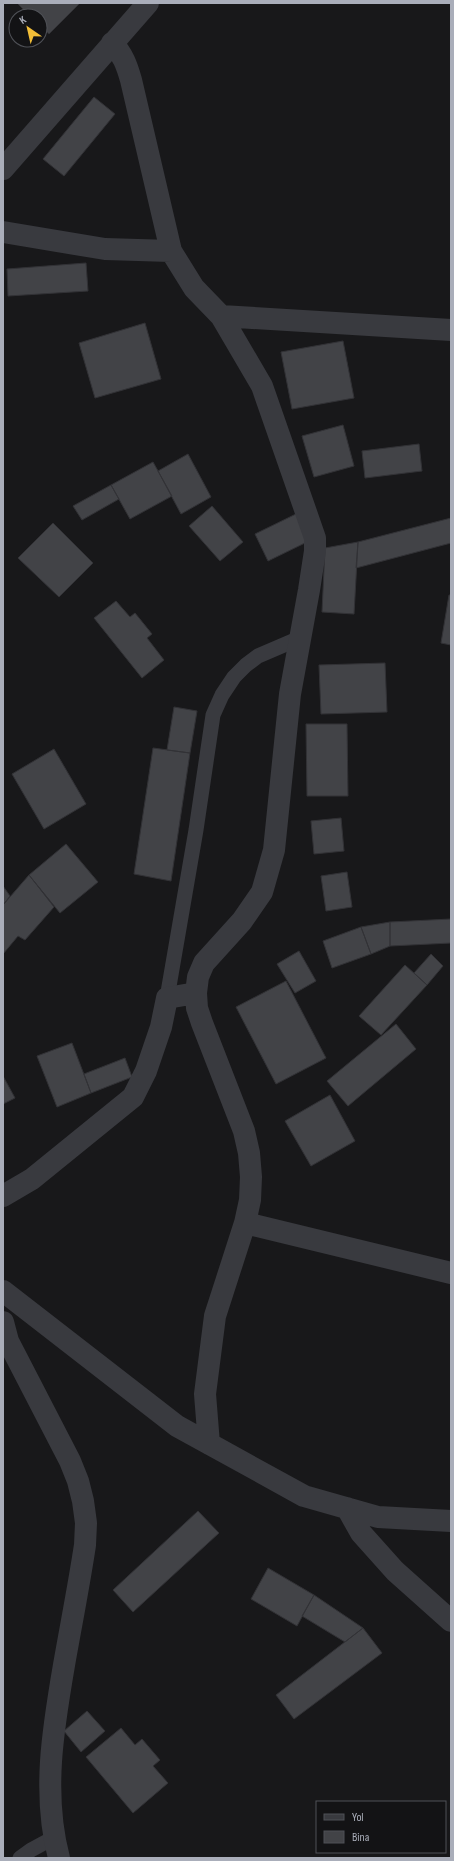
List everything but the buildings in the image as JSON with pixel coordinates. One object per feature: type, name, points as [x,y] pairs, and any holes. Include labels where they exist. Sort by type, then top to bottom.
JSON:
[{"type":"street","points":[[3,169],[148,3]]},
{"type":"street","points":[[112,43],[120,50],[127,65],[171,251],[194,288],[221,316],[262,386],[315,538],[315,551],[290,694],[274,850],[262,892],[242,921],[204,963],[198,977],[196,993],[197,1008],[202,1023],[244,1131],[249,1153],[251,1177],[250,1200],[245,1223],[215,1316],[205,1394],[209,1444]]},
{"type":"street","points":[[3,232],[105,249],[171,251]]},
{"type":"street","points":[[221,316],[451,330]]},
{"type":"street","points":[[3,1196],[32,1179],[133,1097],[146,1071],[161,1027],[167,998],[196,993]]},
{"type":"street","points":[[245,1223],[451,1273]]},
{"type":"street","points":[[3,1291],[177,1426],[304,1496],[378,1517],[451,1521]]},
{"type":"street","points":[[3,1322],[8,1341],[70,1461],[83,1500],[86,1523],[85,1545],[54,1717],[51,1750],[50,1783],[57,1848]]},
{"type":"street","points":[[347,1508],[361,1533],[395,1572],[451,1621]]},
{"type":"lane","points":[[167,998],[196,830],[213,715],[222,695],[234,677],[246,665],[258,656],[300,638]]},
{"type":"lane","points":[[20,1858],[31,1850],[57,1848]]}]
